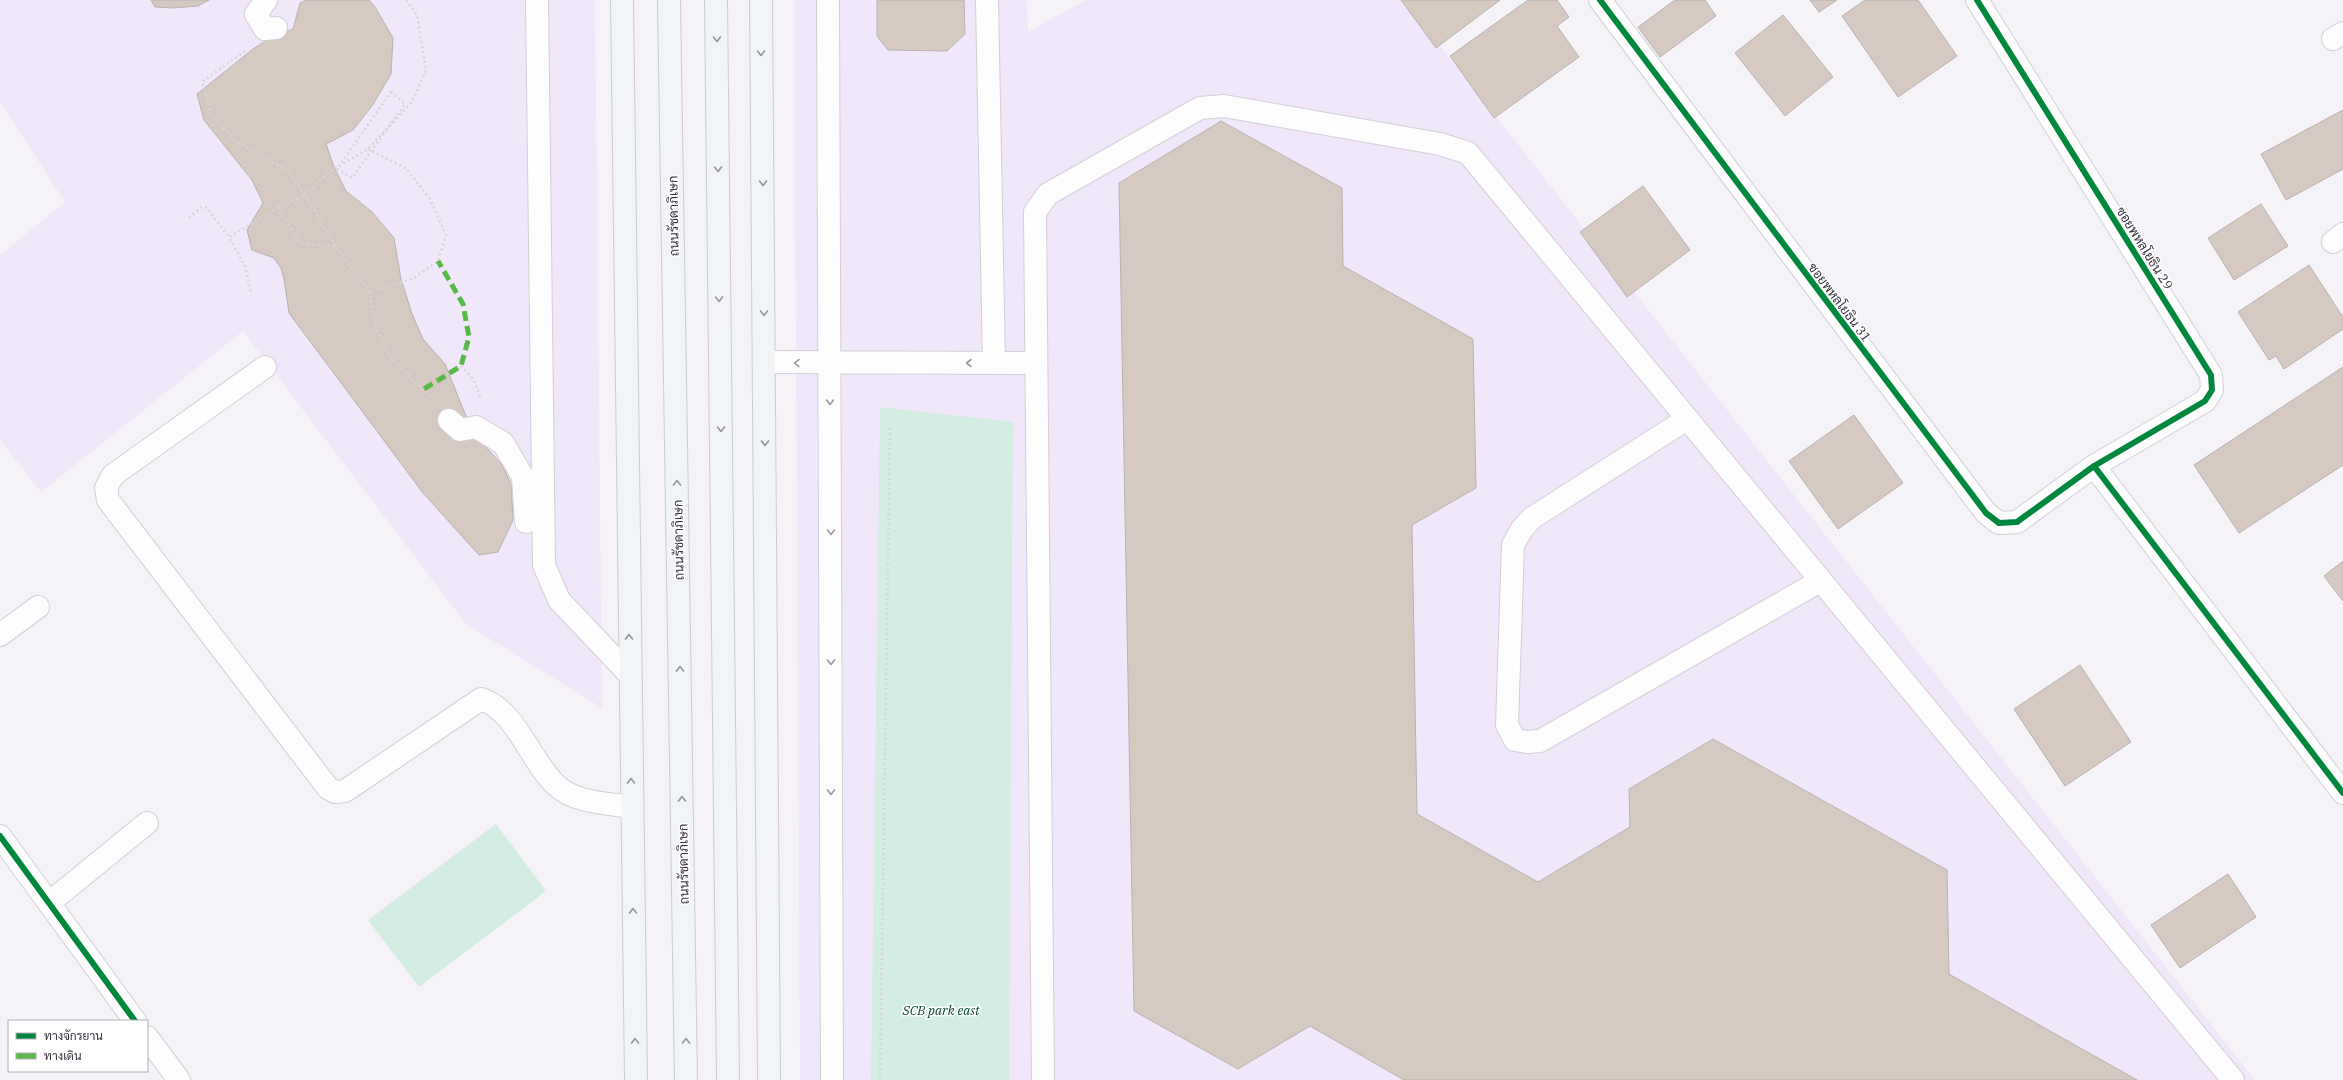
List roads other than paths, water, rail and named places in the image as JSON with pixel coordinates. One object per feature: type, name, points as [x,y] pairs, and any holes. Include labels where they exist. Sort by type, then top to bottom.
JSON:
[{"type":"main road","points":[[622,0],[631,807],[636,1080]]},
{"type":"main road","name":"ถนนรัชดาภิเษก","points":[[669,0],[686,1080]]},
{"type":"main road","points":[[716,0],[728,1080]]},
{"type":"main road","points":[[761,0],[765,362],[769,1080]]},
{"type":"street","points":[[266,0],[256,14],[265,29],[276,28]]},
{"type":"street","points":[[537,0],[544,565],[559,600],[630,675]]},
{"type":"street","points":[[828,0],[832,1080]]},
{"type":"street","points":[[987,0],[994,363]]},
{"type":"street","name":"ซอยพหลโยธิน 31","points":[[1600,0],[1986,513],[1999,524],[2017,522],[2094,466]]},
{"type":"street","name":"ซอยพหลโยธิน 29","points":[[1977,0],[2210,375],[2212,390],[2205,401],[2094,466]]},
{"type":"street","points":[[1043,1080],[1035,212],[1048,194],[1200,108],[1224,106],[1440,144],[1468,153],[2232,1080]]},
{"type":"street","points":[[765,362],[1036,362]]},
{"type":"street","points":[[266,367],[113,475],[106,488],[108,500],[328,788],[335,792],[345,791],[481,699],[500,708],[556,785],[573,796],[631,807]]},
{"type":"street","points":[[1687,419],[1532,518],[1522,529],[1513,545],[1507,725],[1515,740],[1527,742],[1540,741],[1820,581]]},
{"type":"street","points":[[449,420],[460,430],[476,427],[503,443],[523,476],[526,522]]},
{"type":"street","points":[[2094,466],[2343,793]]},
{"type":"street","points":[[0,635],[38,608]]},
{"type":"street","points":[[49,903],[146,823]]},
{"type":"street","points":[[0,836],[135,1020]]},
{"type":"street","points":[[148,1038],[179,1080]]},
{"type":"park label","name":"SCB park east","points":[[941,1010]]}]
